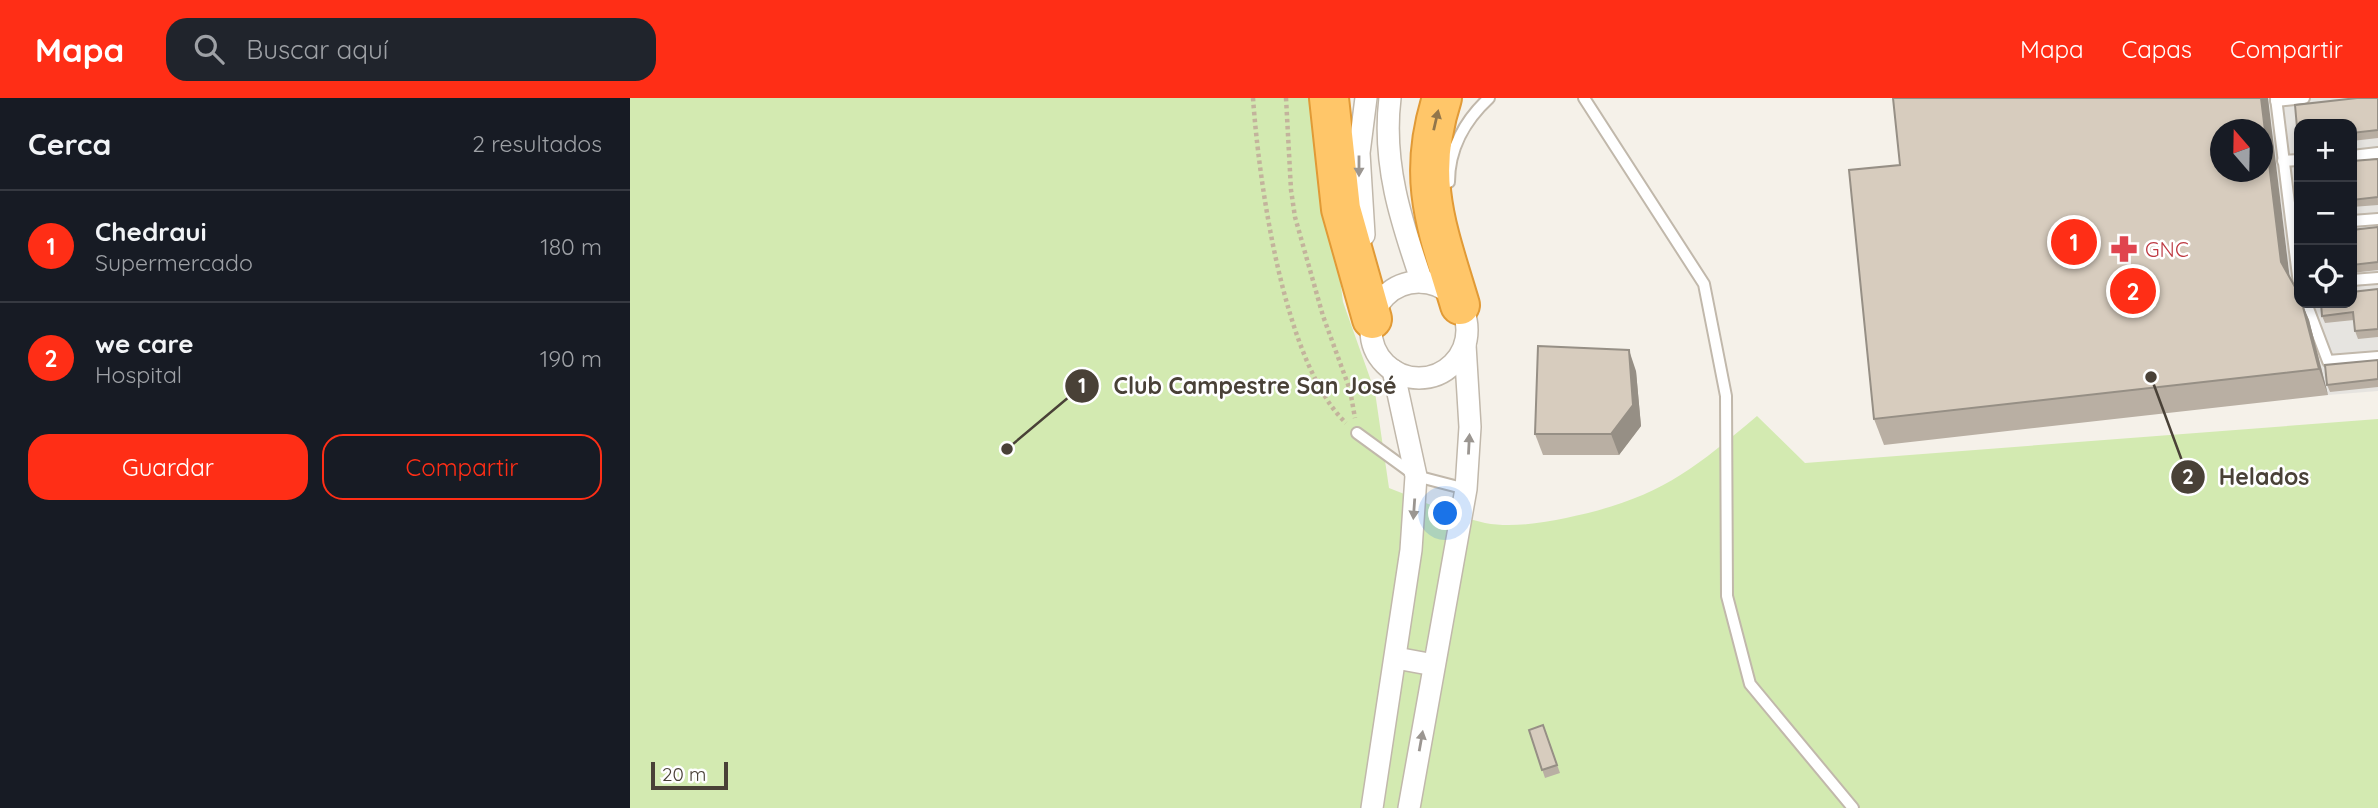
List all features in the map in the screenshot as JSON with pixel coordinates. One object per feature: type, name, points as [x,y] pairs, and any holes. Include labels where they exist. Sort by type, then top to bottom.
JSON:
[{"type":"highway","points":[[1329,98],[1341,209],[1379,307]]},
{"type":"highway","points":[[1442,98],[1428,172],[1445,286]]},
{"type":"street","points":[[1366,98],[1359,153],[1359,191],[1364,233],[1379,307],[1374,347],[1393,370],[1416,475],[1411,550],[1372,808]]},
{"type":"street","points":[[1390,98],[1386,130],[1398,209],[1466,324],[1470,426],[1466,489],[1409,808]]},
{"type":"street","points":[[1379,307],[1402,285],[1445,286]]},
{"type":"street","points":[[1393,370],[1421,377],[1435,374],[1448,368],[1465,345]]},
{"type":"street","points":[[1396,658],[1434,664]]},
{"type":"lane","points":[[1449,197],[1453,149],[1465,126],[1489,98]]},
{"type":"lane","points":[[1584,98],[1704,284],[1727,396],[1727,596],[1750,684],[1853,808]]},
{"type":"lane","points":[[2294,222],[2283,162],[2276,99],[2304,98]]},
{"type":"lane","points":[[2357,155],[2378,153]]},
{"type":"lane","points":[[2283,162],[2294,161]]},
{"type":"lane","points":[[2357,221],[2378,219]]},
{"type":"lane","points":[[1445,286],[1449,220]]},
{"type":"lane","points":[[2357,280],[2378,278]]},
{"type":"lane","points":[[2308,308],[2328,361],[2378,357]]},
{"type":"lane","points":[[1357,433],[1416,475],[1466,489]]},
{"type":"path","points":[[1253,98],[1267,216],[1280,274],[1310,371],[1325,400],[1357,433]]},
{"type":"path","points":[[1286,98],[1295,216],[1323,316],[1350,390],[1357,433]]},
{"type":"green space","points":[[630,98],[1317,98],[1343,302],[1375,392],[1389,488],[1485,523],[1515,525],[1546,522],[1597,511],[1648,493],[1690,469],[1757,416],[1805,463],[2378,419],[2378,808],[630,808]]},
{"type":"shaded area","points":[[2268,98],[2378,98],[2378,391],[2328,395],[2309,320],[2302,308],[2357,308],[2357,119],[2294,119],[2294,293],[2291,288],[2273,139],[2273,119],[2271,119]]},
{"type":"building","points":[[1893,98],[2261,98],[2264,119],[2210,119],[2210,182],[2271,182],[2281,262],[2294,285],[2294,308],[2303,308],[2319,369],[1874,419],[1849,170],[1900,165]]},
{"type":"building","points":[[2378,98],[2378,130],[2357,132],[2357,119],[2296,119],[2295,105]]},
{"type":"building","points":[[2378,159],[2378,197],[2357,199],[2357,161]]},
{"type":"building","points":[[2378,227],[2378,262],[2357,264],[2357,229]]},
{"type":"building","points":[[2378,289],[2378,329],[2355,331],[2353,312],[2322,316],[2321,308],[2357,308],[2357,291]]},
{"type":"building","points":[[1538,346],[1629,350],[1633,405],[1611,434],[1535,434]]},
{"type":"building","points":[[2378,360],[2378,379],[2327,385],[2325,365]]},
{"type":"building","points":[[1543,725],[1557,765],[1542,770],[1529,730]]},
{"type":"place","name":"Chedraui","points":[[2074,242]]},
{"type":"place","name":"GNC","points":[[2124,249]]},
{"type":"place","name":"we care","points":[[2133,291]]},
{"type":"place","name":"Helados","points":[[2151,377]]},
{"type":"place","name":"Club Campestre San José","points":[[1007,449]]}]
